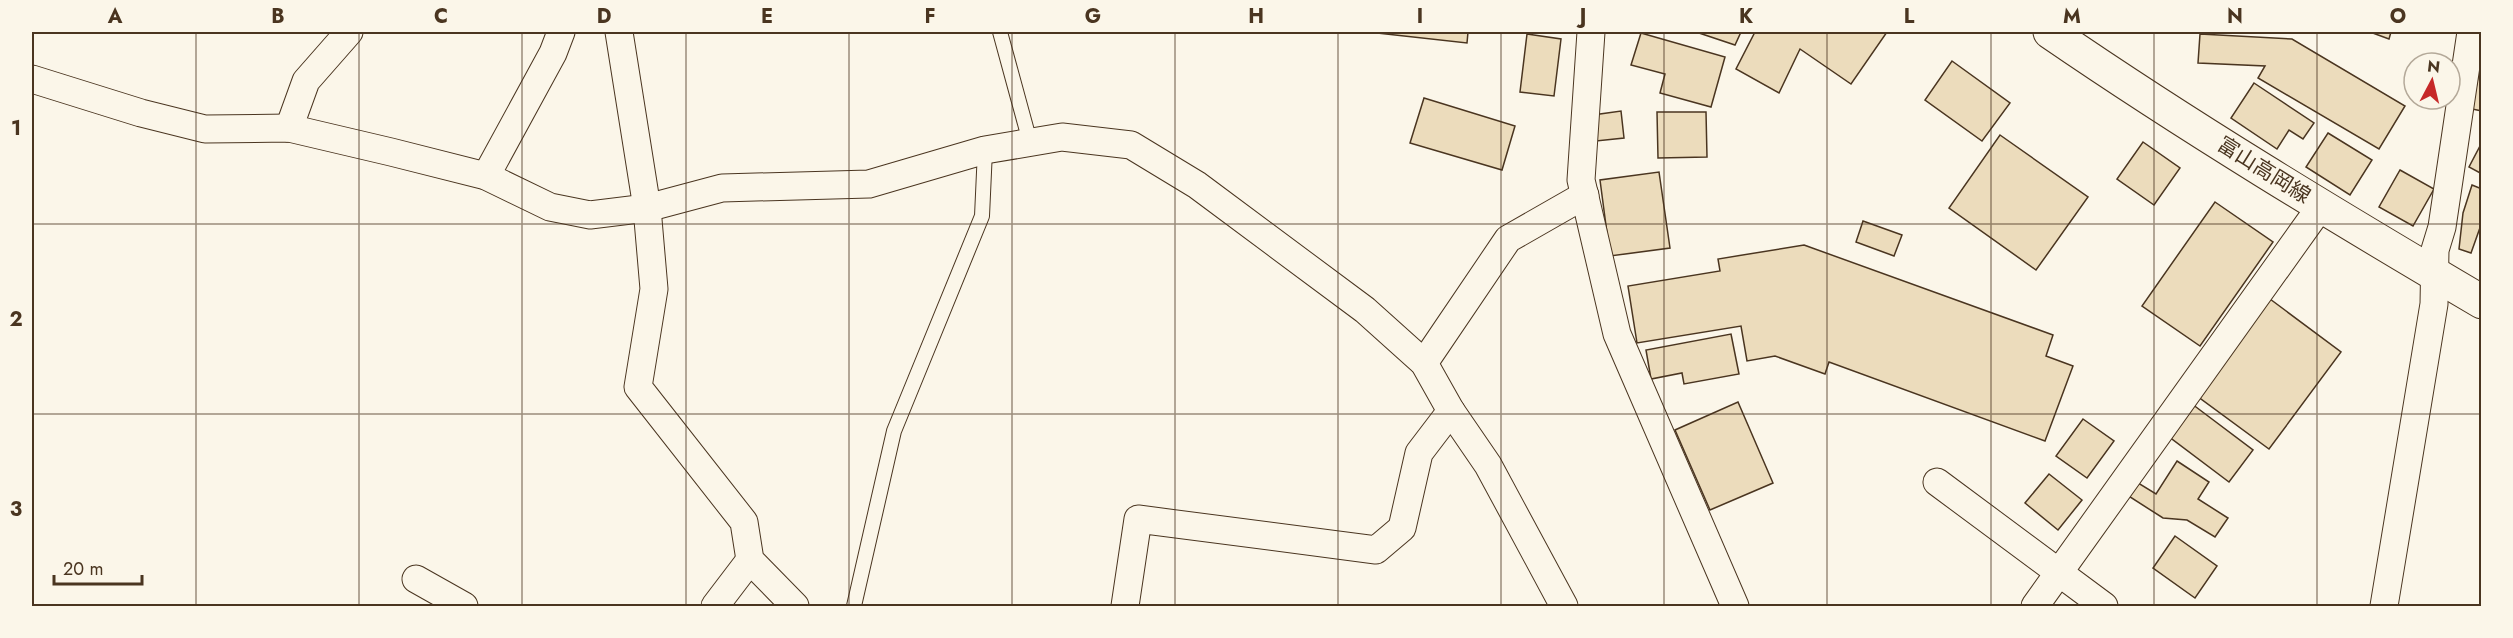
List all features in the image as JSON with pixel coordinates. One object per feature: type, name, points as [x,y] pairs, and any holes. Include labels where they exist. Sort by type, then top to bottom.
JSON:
[{"type":"main road","name":"富山高岡線","points":[[2050,32],[2115,76],[2321,206],[2481,302]]},
{"type":"street","points":[[289,128],[306,81],[349,32]]},
{"type":"street","points":[[486,176],[553,53],[561,32]]},
{"type":"street","points":[[619,32],[647,208],[654,289],[638,387],[744,522],[750,560],[795,606]]},
{"type":"street","points":[[1591,32],[1581,180],[1617,334],[1735,606]]},
{"type":"street","points":[[2384,606],[2434,304],[2435,250],[2442,227],[2471,32]]},
{"type":"street","points":[[32,79],[141,113],[206,129],[289,128],[486,176],[550,207],[590,215],[647,208],[722,188],[869,184],[985,150],[1062,137],[1131,145],[1197,185],[1347,296],[1424,363],[1451,411],[1488,465],[1564,606]]},
{"type":"street","points":[[1424,363],[1508,238],[1585,195]]},
{"type":"street","points":[[2035,606],[2321,206]]},
{"type":"street","points":[[1125,606],[1138,519],[1376,550],[1402,528],[1419,453],[1451,411]]},
{"type":"street","points":[[1937,482],[2104,606]]},
{"type":"street","points":[[715,606],[750,560]]},
{"type":"street","points":[[416,579],[464,606]]},
{"type":"lane","points":[[1000,32],[1030,142]]},
{"type":"lane","points":[[854,606],[894,431],[982,216],[985,150]]},
{"type":"building","points":[[1368,32],[1468,32],[1467,43]]},
{"type":"building","points":[[1696,32],[1741,32],[1735,45]]},
{"type":"building","points":[[1755,32],[1887,32],[1851,84],[1800,49],[1779,93],[1736,69]]},
{"type":"building","points":[[2370,32],[2391,32],[2389,39]]},
{"type":"building","points":[[1641,33],[1725,57],[1711,107],[1660,93],[1665,74],[1631,65]]},
{"type":"building","points":[[1527,34],[1561,39],[1554,96],[1520,92]]},
{"type":"building","points":[[2200,34],[2292,39],[2402,104],[2402,111],[2379,149],[2258,78],[2265,66],[2198,63]]},
{"type":"building","points":[[1952,61],[2010,103],[1982,141],[1925,100]]},
{"type":"building","points":[[2482,61],[2482,111],[2472,109]]},
{"type":"building","points":[[2254,83],[2314,123],[2303,139],[2289,130],[2277,149],[2231,118]]},
{"type":"building","points":[[1424,98],[1515,126],[1502,170],[1410,143]]},
{"type":"building","points":[[1621,111],[1624,138],[1596,141],[1593,115]]},
{"type":"building","points":[[1657,112],[1706,112],[1707,157],[1658,158]]},
{"type":"building","points":[[2328,133],[2372,160],[2350,195],[2306,167]]},
{"type":"building","points":[[2000,135],[2088,197],[2036,270],[1949,208]]},
{"type":"building","points":[[2143,142],[2180,168],[2154,205],[2117,179]]},
{"type":"building","points":[[2480,146],[2482,147],[2482,174],[2469,167]]},
{"type":"building","points":[[2400,170],[2434,189],[2413,226],[2379,207]]},
{"type":"building","points":[[1659,172],[1670,248],[1610,256],[1600,180]]},
{"type":"building","points":[[2472,185],[2482,189],[2482,222],[2471,253],[2459,249],[2463,213]]},
{"type":"building","points":[[2215,202],[2273,242],[2200,346],[2142,306]]},
{"type":"building","points":[[1863,221],[1902,235],[1894,256],[1856,242]]},
{"type":"building","points":[[1804,245],[2053,335],[2046,356],[2073,366],[2045,441],[1829,362],[1825,374],[1775,356],[1747,361],[1741,326],[1637,343],[1628,286],[1720,271],[1718,259]]},
{"type":"building","points":[[2270,299],[2341,352],[2269,449],[2197,396]]},
{"type":"building","points":[[1731,334],[1739,374],[1684,384],[1682,373],[1651,379],[1646,350]]},
{"type":"building","points":[[1738,402],[1773,483],[1710,510],[1675,430]]},
{"type":"building","points":[[2192,404],[2253,450],[2229,482],[2168,436]]},
{"type":"building","points":[[2083,419],[2114,441],[2087,478],[2056,456]]},
{"type":"building","points":[[2177,461],[2209,482],[2198,499],[2228,518],[2215,537],[2187,520],[2163,518],[2127,495],[2135,481],[2156,494]]},
{"type":"building","points":[[2049,474],[2082,500],[2058,530],[2025,503]]},
{"type":"building","points":[[2175,536],[2217,566],[2195,598],[2153,568]]}]
